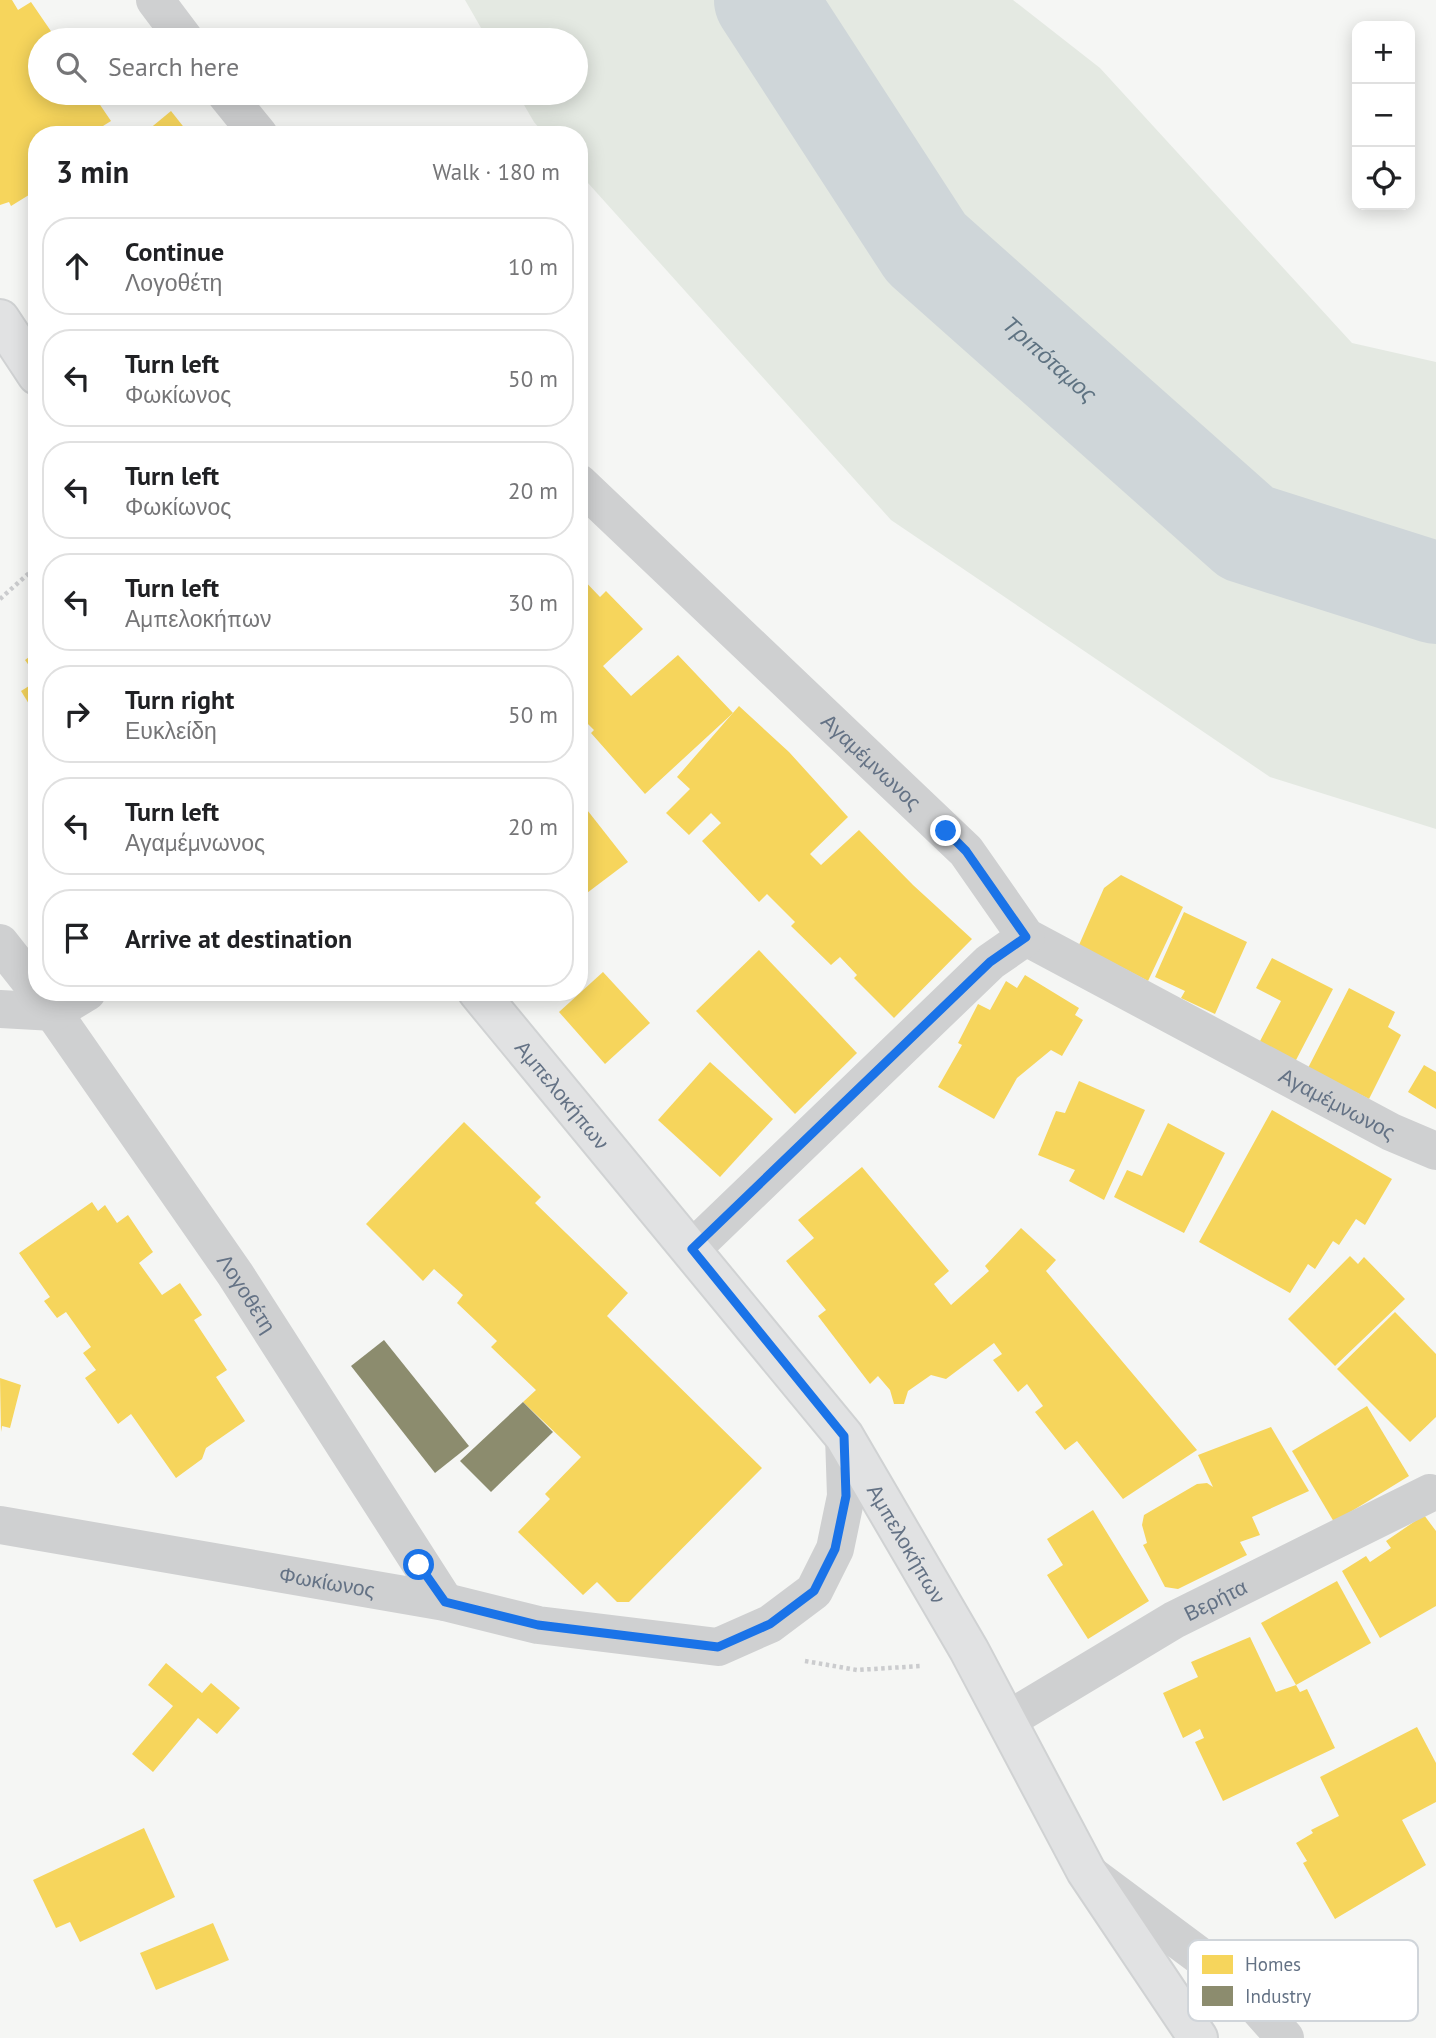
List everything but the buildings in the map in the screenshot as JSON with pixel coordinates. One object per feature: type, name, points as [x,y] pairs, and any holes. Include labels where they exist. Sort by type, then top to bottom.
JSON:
[{"type":"street","points":[[155,0],[176,28]]},
{"type":"street","points":[[235,105],[252,126]]},
{"type":"street","points":[[0,319],[28,361]]},
{"type":"street","name":"Αγαμέμνωνος","points":[[588,493],[966,851],[1026,937],[1391,1132],[1436,1150]]},
{"type":"street","points":[[692,1249],[990,962],[1026,937]]},
{"type":"street","name":"Λογοθέτη","points":[[0,943],[28,979]]},
{"type":"street","points":[[0,1009],[31,1001]]},
{"type":"street","name":"Λογοθέτη","points":[[45,1001],[235,1274],[445,1602]]},
{"type":"street","name":"Αμπελοκήπων","points":[[485,1001],[844,1436],[969,1650],[1086,1871],[1198,2038]]},
{"type":"street","name":"Φωκίωνος","points":[[0,1525],[445,1602],[538,1625],[718,1647],[770,1624],[814,1591],[835,1549],[846,1496],[844,1436]]},
{"type":"street","name":"Βερήτα","points":[[1006,1721],[1174,1620],[1430,1493]]},
{"type":"street","points":[[1086,1871],[1188,1947]]},
{"type":"street","points":[[1270,2021],[1285,2038]]},
{"type":"path","points":[[0,599],[28,574]]},
{"type":"path","points":[[791,1658],[857,1670],[925,1666],[969,1650]]},
{"type":"shaded area","points":[[465,0],[1013,0],[1100,68],[1352,343],[1436,362],[1436,829],[1270,777],[891,520],[588,183],[588,126],[537,126],[534,122],[524,105],[588,105],[588,28],[481,28]]},
{"type":"waterway","name":"Τριπόταμος","points":[[765,0],[926,248],[1247,533],[1436,593]]},
{"type":"route","points":[[419,1565],[445,1602],[538,1625],[718,1647],[770,1624],[814,1591],[835,1549],[846,1496],[844,1436],[692,1249],[990,962],[1026,937],[966,851],[946,831]]}]
